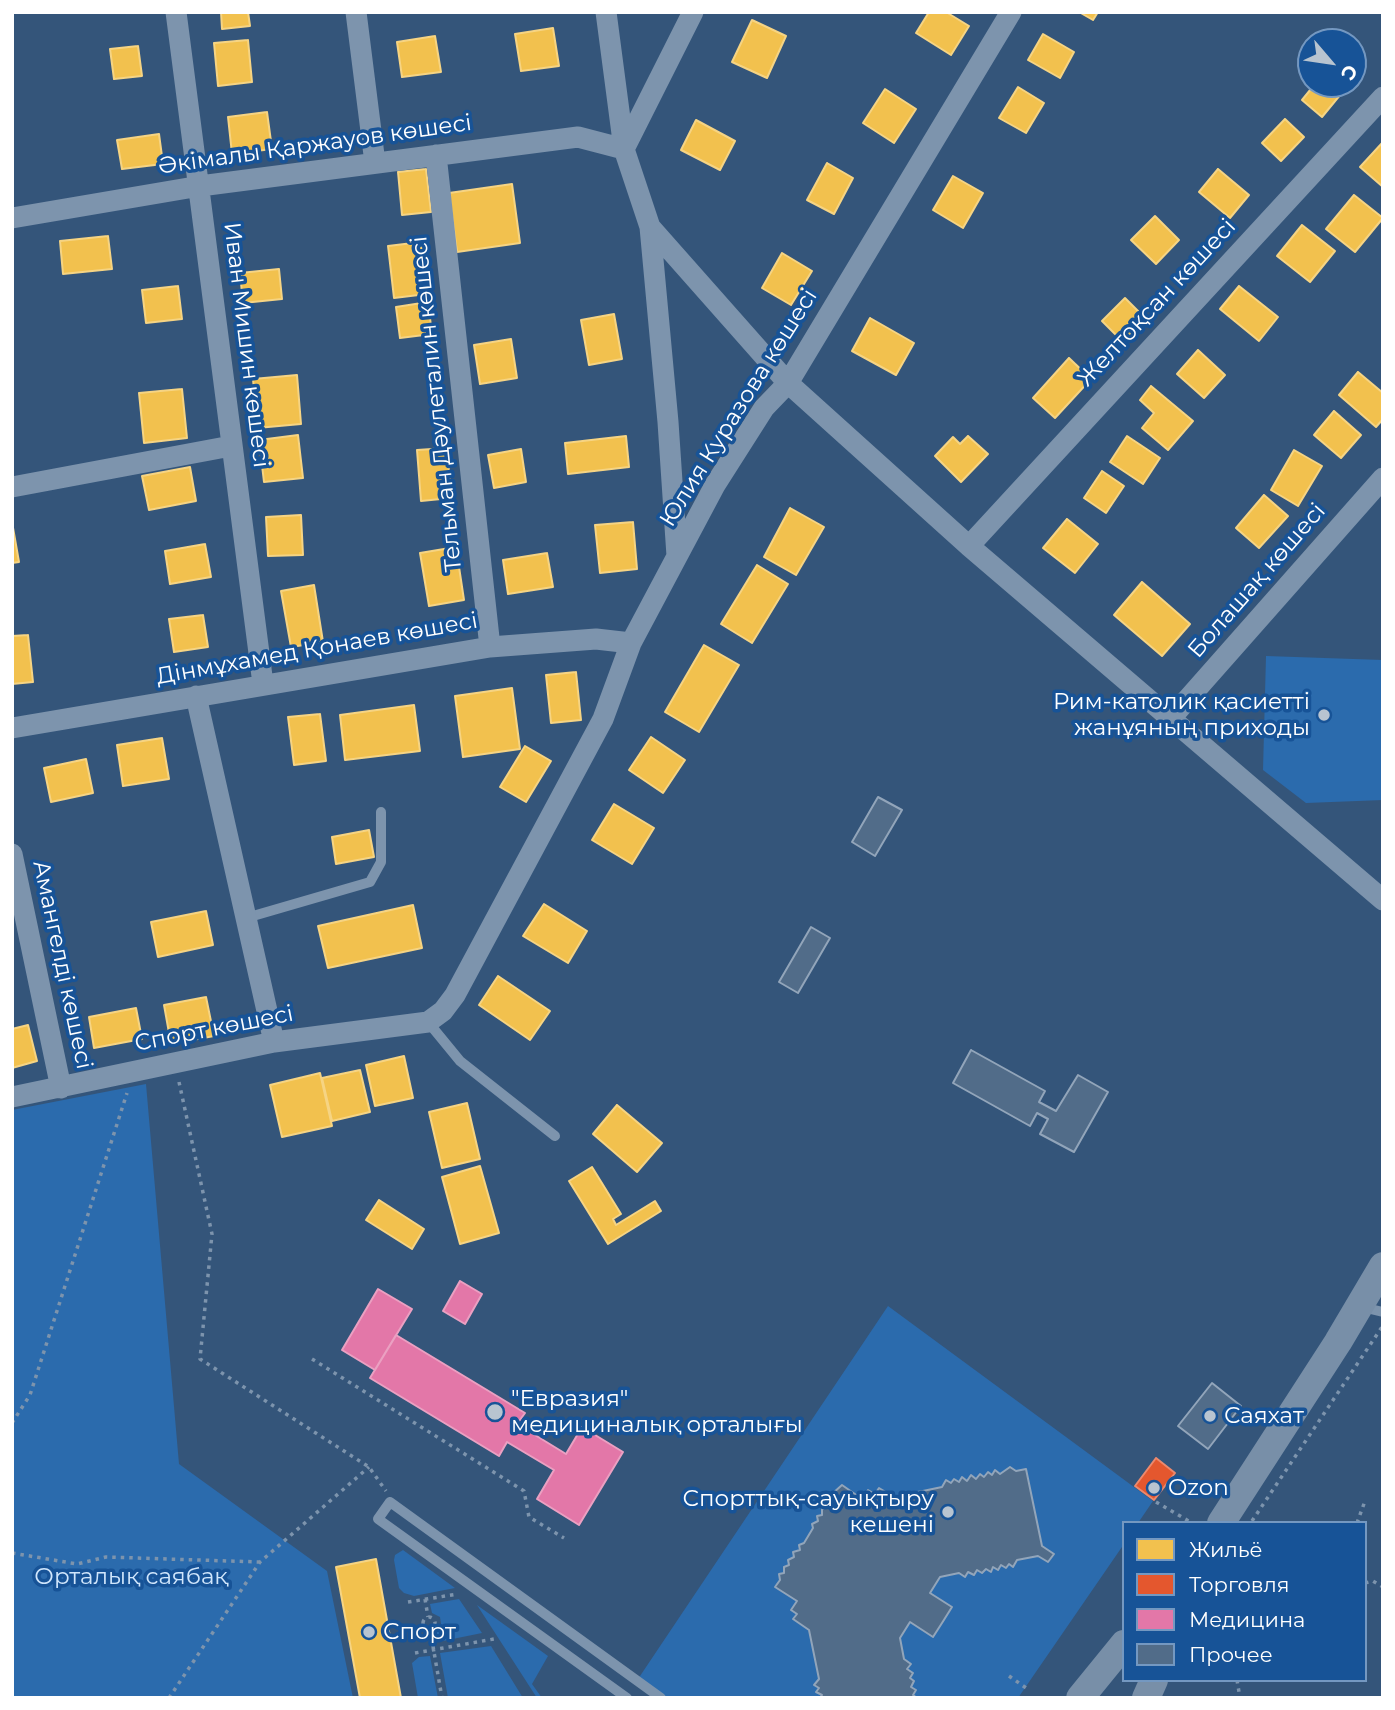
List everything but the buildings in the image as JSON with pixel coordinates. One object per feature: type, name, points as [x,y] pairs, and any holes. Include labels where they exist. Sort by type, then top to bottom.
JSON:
[{"type":"main road","points":[[1222,1521],[1370,1309],[1383,1266]]},
{"type":"main road","points":[[1080,1698],[1122,1646]]},
{"type":"main road","points":[[1146,1698],[1153,1682]]},
{"type":"street","name":"Иван Мишин көшесі","points":[[176,12],[263,684]]},
{"type":"street","points":[[356,12],[374,163]]},
{"type":"street","points":[[606,12],[624,149],[650,227],[677,556]]},
{"type":"street","points":[[624,149],[693,12]]},
{"type":"street","name":"Юлия Куразова көшесі","points":[[428,1022],[443,1011],[455,995],[584,755],[603,719],[631,643],[715,485],[764,408],[788,383],[1011,12]]},
{"type":"street","name":"Желтоқсан көшесі","points":[[969,546],[1383,97]]},
{"type":"street","name":"Әкімалы Қаржауов көшесі","points":[[12,218],[200,186],[578,137],[624,149]]},
{"type":"street","name":"Тельман Дәулеталин көшесі","points":[[436,155],[490,647]]},
{"type":"street","points":[[650,227],[788,383],[969,546],[1383,900]]},
{"type":"street","points":[[12,487],[232,446]]},
{"type":"street","name":"Болашақ көшесі","points":[[1171,718],[1383,478]]},
{"type":"street","name":"Дінмұхамед Қонаев көшесі","points":[[12,728],[490,647],[596,639],[631,643]]},
{"type":"street","points":[[195,696],[274,1042]]},
{"type":"street","name":"Амангелді көшесі","points":[[12,854],[61,1088]]},
{"type":"street","name":"Спорт көшесі","points":[[12,1097],[274,1042],[428,1022]]},
{"type":"lane","points":[[246,918],[370,882],[381,862],[381,811]]},
{"type":"lane","points":[[428,1022],[460,1060],[555,1136]]},
{"type":"lane","points":[[627,1698],[378,1519],[390,1502],[661,1698]]},
{"type":"path","points":[[175,1061],[212,1234],[200,1359],[369,1467],[383,1484],[390,1502]]},
{"type":"path","points":[[12,1423],[30,1395],[134,1070]]},
{"type":"path","points":[[1252,1521],[1383,1325]]},
{"type":"path","points":[[312,1359],[524,1491],[529,1517],[564,1538]]},
{"type":"path","points":[[169,1698],[260,1562],[369,1467]]},
{"type":"path","points":[[1358,1521],[1364,1501]]},
{"type":"path","points":[[1156,1502],[1189,1521]]},
{"type":"path","points":[[12,1553],[78,1564],[106,1558],[260,1562]]},
{"type":"path","points":[[1367,1582],[1373,1581],[1383,1587]]},
{"type":"path","points":[[408,1602],[465,1592]]},
{"type":"path","points":[[425,1599],[428,1617],[423,1625],[430,1629]]},
{"type":"path","points":[[428,1617],[435,1621],[430,1629],[442,1698]]},
{"type":"path","points":[[415,1653],[494,1639]]},
{"type":"path","points":[[1009,1676],[1030,1690]]},
{"type":"green space","name":"Рим-католик қасиетті жанұяның приходы","points":[[1266,656],[1383,660],[1383,800],[1306,803],[1263,770]]},
{"type":"green space","name":"Орталық саябақ","points":[[146,1084],[179,1464],[327,1571],[353,1698],[12,1698],[12,1110]]},
{"type":"green space","name":"Спорттық-сауықтыру кешені","points":[[888,1306],[1153,1501],[1139,1521],[1122,1521],[1122,1547],[1018,1698],[659,1698],[636,1682]]},
{"type":"green space","points":[[403,1550],[455,1588],[414,1596],[404,1593],[399,1588],[394,1560],[395,1555]]},
{"type":"green space","points":[[459,1599],[482,1633],[438,1642],[435,1630],[441,1624],[440,1617],[432,1613],[430,1604]]},
{"type":"green space","points":[[477,1605],[548,1656],[532,1684],[542,1698],[537,1698]]},
{"type":"green space","points":[[491,1646],[523,1698],[448,1698],[440,1653]]},
{"type":"green space","points":[[430,1656],[438,1698],[418,1698],[412,1663],[419,1657]]},
{"type":"place","name":"Рим-католик қасиетті жанұяның приходы","points":[[1324,715]]},
{"type":"place","name":"\"Евразия\" медициналық орталығы","points":[[495,1412]]},
{"type":"place","name":"Саяхат","points":[[1210,1416]]},
{"type":"place","name":"Ozon","points":[[1154,1488]]},
{"type":"place","name":"Спорттық-сауықтыру кешені","points":[[948,1512]]},
{"type":"place","name":"Спорт","points":[[369,1632]]}]
